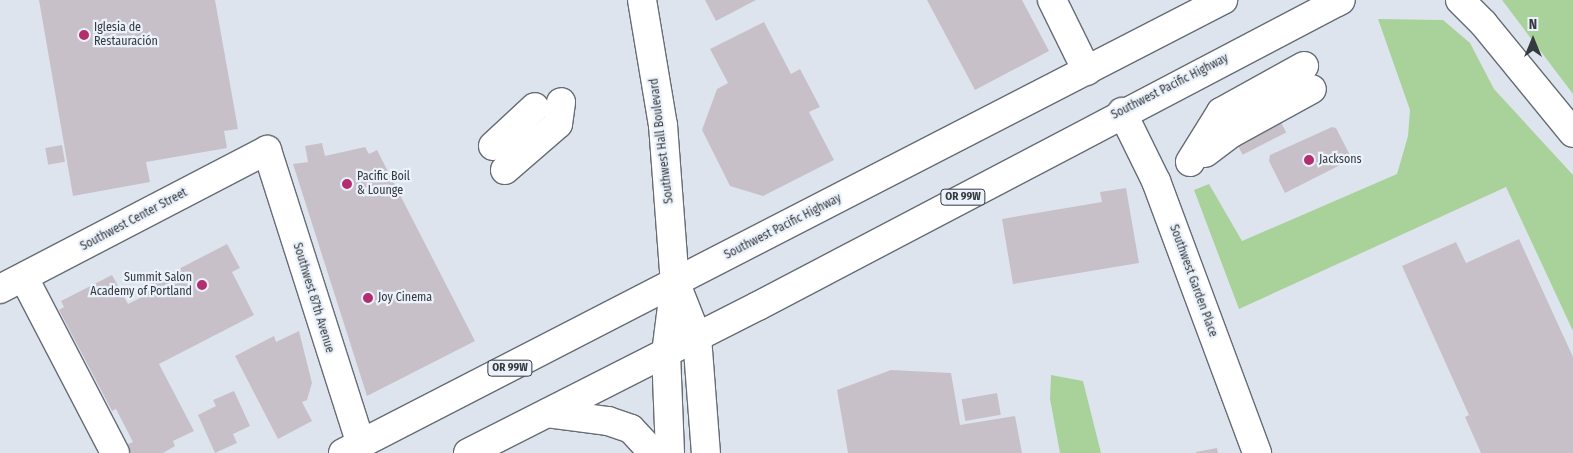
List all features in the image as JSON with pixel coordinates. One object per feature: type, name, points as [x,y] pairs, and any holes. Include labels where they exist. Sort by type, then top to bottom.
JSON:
[{"type":"main road","name":"Southwest Hall Boulevard","points":[[642,0],[663,125],[675,283],[666,353],[670,453]]},
{"type":"main road","points":[[1052,0],[1087,70]]},
{"type":"main road","name":"Southwest Pacific Highway","points":[[352,449],[1223,0]]},
{"type":"main road","name":"Southwest Pacific Highway","points":[[468,453],[697,337],[1122,112],[1341,0]]},
{"type":"main road","points":[[1460,0],[1483,23],[1573,133]]},
{"type":"main road","points":[[1309,83],[1237,144],[1198,157],[1221,112],[1309,83]]},
{"type":"main road","points":[[493,146],[548,105],[558,124],[505,170]]},
{"type":"main road","name":"Southwest Garden Place","points":[[1122,112],[1156,181],[1257,453]]},
{"type":"main road","name":"Southwest Center Street","points":[[7,284],[267,150]]},
{"type":"main road","name":"Southwest 87th Avenue","points":[[267,150],[352,449]]},
{"type":"main road","name":"Southwest Hall Boulevard","points":[[675,283],[697,337],[706,453]]},
{"type":"main road","points":[[7,284],[115,453]]},
{"type":"main road","points":[[545,413],[608,421],[631,429],[653,453]]},
{"type":"green space","points":[[1502,0],[1573,0],[1573,94]]},
{"type":"green space","points":[[1378,19],[1443,20],[1470,43],[1494,89],[1573,175],[1573,331],[1506,187],[1239,309],[1194,190],[1209,184],[1242,241],[1397,174],[1408,136],[1410,110]]},
{"type":"green space","points":[[1051,375],[1083,381],[1101,453],[1060,453],[1050,399]]},
{"type":"building","points":[[39,0],[215,0],[238,129],[224,131],[227,148],[146,162],[150,182],[73,196]]},
{"type":"building","points":[[705,0],[756,0],[716,21]]},
{"type":"building","points":[[927,0],[1022,0],[1049,51],[975,90]]},
{"type":"building","points":[[764,22],[791,74],[800,69],[820,107],[809,112],[834,160],[763,196],[730,186],[702,130],[717,89],[728,83],[710,49]]},
{"type":"building","points":[[1259,79],[1286,132],[1243,155],[1215,101]]},
{"type":"building","name":"Jacksons","points":[[1332,127],[1336,128],[1352,159],[1285,193],[1269,161],[1270,155]]},
{"type":"building","points":[[322,143],[325,156],[365,147],[369,154],[377,150],[475,341],[367,396],[293,164],[308,162],[305,146]]},
{"type":"building","points":[[62,145],[65,162],[48,165],[45,148]]},
{"type":"building","points":[[1126,188],[1139,263],[1013,284],[1002,219],[1102,202],[1100,192]]},
{"type":"building","points":[[1519,239],[1573,357],[1573,453],[1481,453],[1465,417],[1469,415],[1402,266],[1456,242],[1466,263]]},
{"type":"building","points":[[227,244],[240,268],[232,272],[254,315],[159,364],[194,431],[173,441],[175,446],[163,453],[131,453],[126,445],[133,442],[116,409],[112,411],[59,310],[64,307],[61,301],[112,275],[128,304],[144,296],[140,289]]},
{"type":"building","points":[[299,331],[312,383],[307,400],[302,402],[312,421],[278,439],[235,356],[274,336],[276,342]]},
{"type":"building","points":[[891,370],[951,373],[960,425],[1015,416],[1022,453],[848,453],[837,390]]},
{"type":"building","points":[[234,391],[250,426],[233,434],[237,443],[215,453],[198,415],[216,406],[213,400]]},
{"type":"building","points":[[997,393],[1001,415],[965,421],[962,399]]},
{"type":"building","points":[[1217,448],[1218,453],[1196,453],[1196,452]]},
{"type":"place","name":"Iglesia de Restauración","points":[[84,35]]},
{"type":"place","name":"Jacksons","points":[[1309,160]]},
{"type":"place","name":"Pacific Boil & Lounge","points":[[347,184]]},
{"type":"place","name":"Summit Salon Academy of Portland","points":[[202,285]]},
{"type":"place","name":"Joy Cinema","points":[[368,298]]}]
